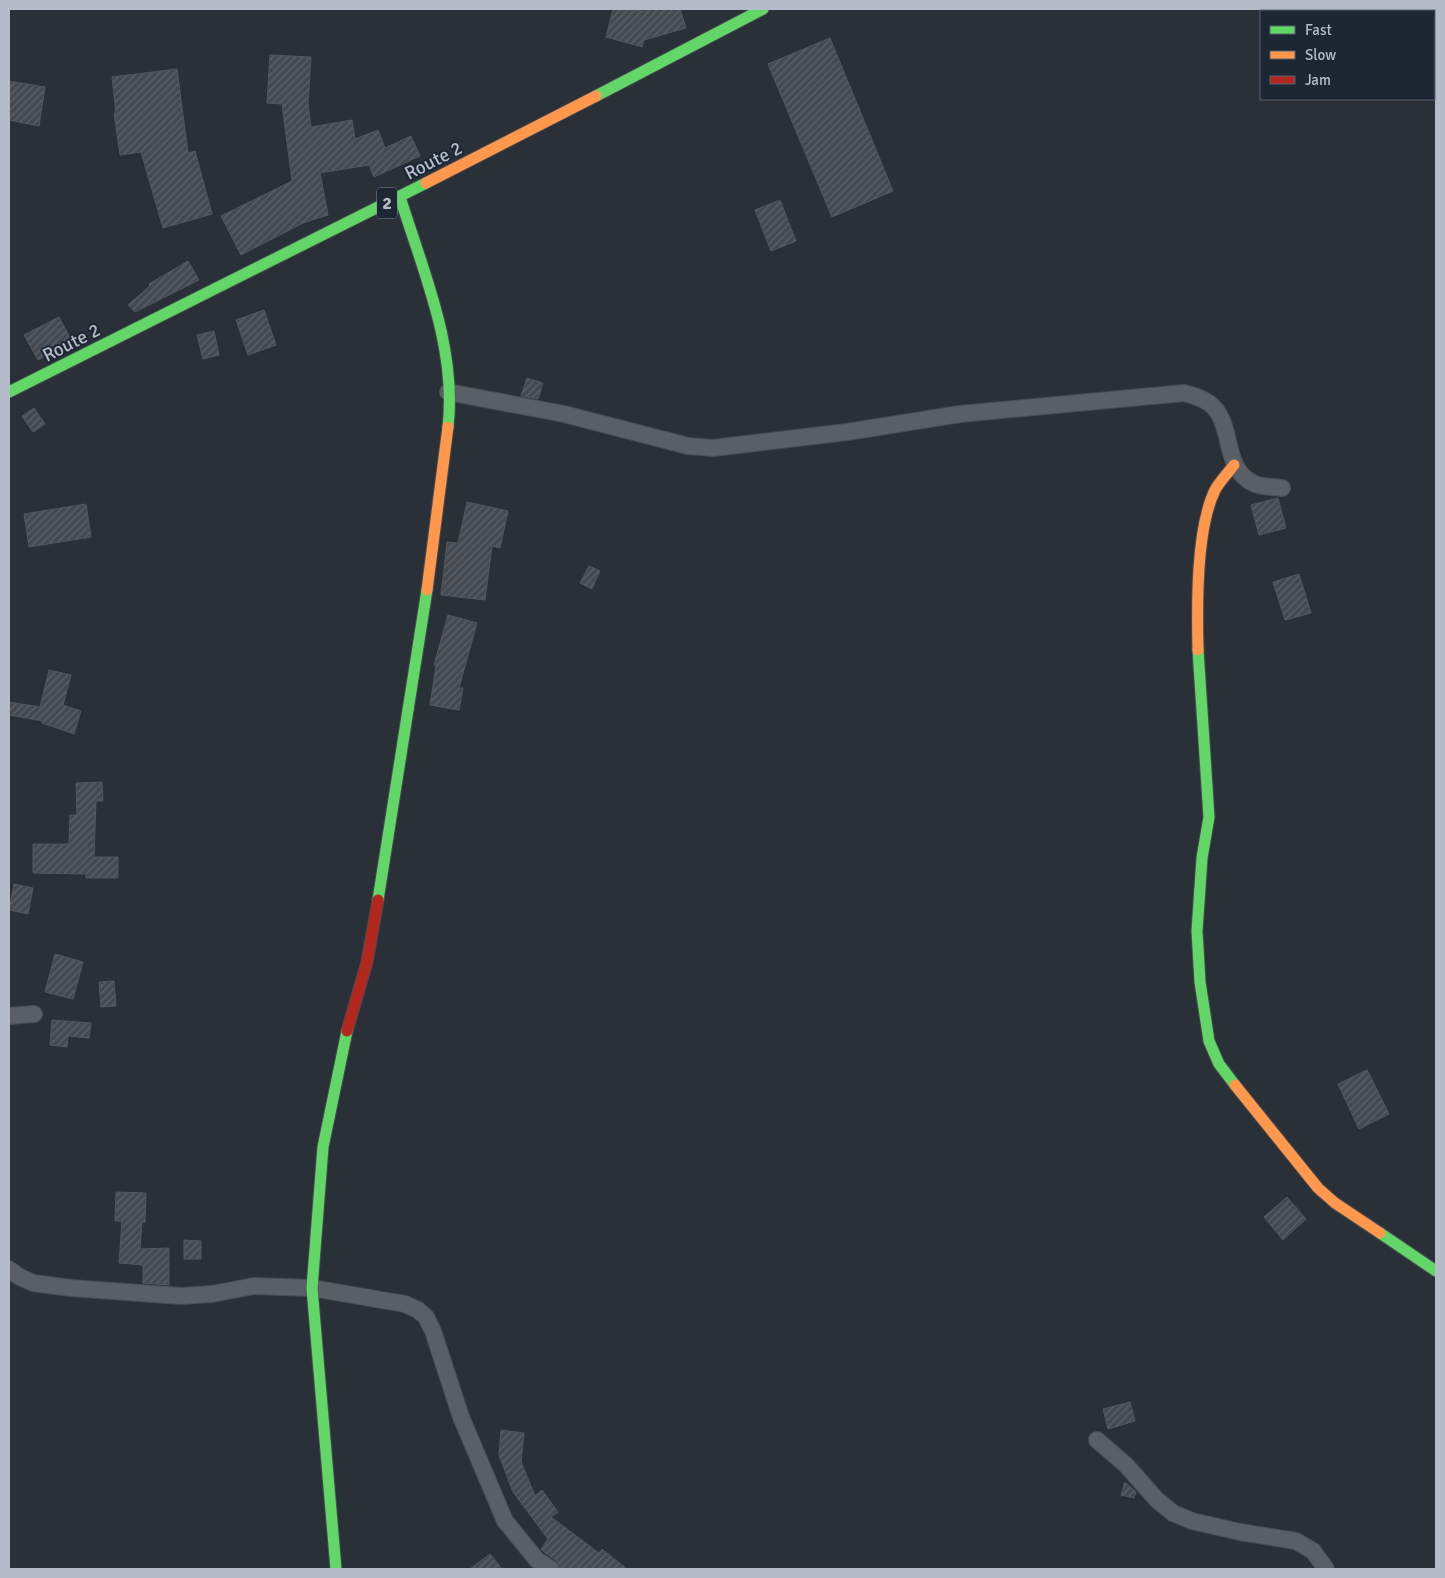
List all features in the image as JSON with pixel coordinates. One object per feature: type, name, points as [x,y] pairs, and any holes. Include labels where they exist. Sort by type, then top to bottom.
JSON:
[{"type":"main road","name":"Route 2","points":[[9,392],[400,197],[763,9]]},
{"type":"main road","points":[[336,1569],[312,1288],[322,1147],[348,1026],[367,962],[376,913],[422,634],[448,423],[448,372],[444,339],[400,197]]},
{"type":"main road","points":[[1234,465],[1216,488],[1208,512],[1197,596],[1198,671],[1209,809],[1208,837],[1202,858],[1197,940],[1200,982],[1209,1040],[1218,1064],[1251,1108],[1318,1188],[1335,1203],[1436,1271]]},
{"type":"street","points":[[448,392],[564,414],[688,446],[714,448],[848,432],[960,414],[1184,393],[1208,403],[1216,410],[1226,434],[1234,465],[1255,484],[1282,488]]},
{"type":"street","points":[[9,1016],[34,1014]]},
{"type":"street","points":[[9,1269],[18,1276],[33,1282],[71,1288],[164,1295],[212,1294],[254,1286],[312,1288],[405,1304],[418,1310],[426,1317],[432,1331],[461,1417],[505,1521],[537,1560],[551,1569]]},
{"type":"street","points":[[1097,1440],[1126,1465],[1157,1500],[1173,1512],[1192,1521],[1240,1532],[1296,1541],[1313,1552],[1326,1569]]},
{"type":"building","points":[[613,9],[646,11],[654,9],[680,9],[686,28],[644,40],[642,47],[606,37]]},
{"type":"building","points":[[830,38],[893,191],[832,217],[768,64]]},
{"type":"building","points":[[270,55],[311,57],[308,104],[311,127],[352,120],[355,139],[378,130],[385,148],[411,136],[420,156],[374,177],[369,165],[320,173],[328,215],[303,223],[241,255],[221,216],[292,181],[282,104],[267,103]]},
{"type":"building","points":[[177,69],[188,153],[195,151],[212,214],[163,228],[141,152],[120,155],[114,113],[116,113],[112,77]]},
{"type":"building","points":[[9,81],[45,87],[39,126],[9,120]]},
{"type":"building","points":[[780,200],[796,241],[771,251],[755,210]]},
{"type":"building","points":[[188,261],[199,280],[135,312],[128,305],[150,286],[149,284]]},
{"type":"building","points":[[264,310],[276,345],[248,355],[236,320]]},
{"type":"building","points":[[59,317],[73,343],[38,360],[24,335]]},
{"type":"building","points":[[214,331],[219,355],[203,359],[197,335]]},
{"type":"building","points":[[527,378],[543,383],[538,399],[521,396]]},
{"type":"building","points":[[34,408],[45,424],[33,432],[22,416]]},
{"type":"building","points":[[1278,498],[1286,528],[1259,535],[1251,505]]},
{"type":"building","points":[[467,502],[508,511],[500,548],[492,546],[485,600],[441,595],[447,542],[458,543]]},
{"type":"building","points":[[86,504],[91,537],[29,547],[24,514]]},
{"type":"building","points":[[589,566],[600,571],[592,589],[580,583]]},
{"type":"building","points":[[1299,574],[1311,613],[1285,620],[1273,582]]},
{"type":"building","points":[[448,615],[477,623],[459,688],[463,688],[459,710],[430,705],[436,666],[434,665]]},
{"type":"building","points":[[49,670],[71,675],[63,705],[81,711],[74,734],[42,723],[43,721],[9,715],[9,702],[40,707]]},
{"type":"building","points":[[102,782],[103,801],[96,801],[94,857],[118,857],[118,878],[86,878],[86,874],[33,873],[33,844],[69,844],[70,815],[77,815],[76,783]]},
{"type":"building","points":[[14,884],[33,888],[28,914],[9,910]]},
{"type":"building","points":[[55,954],[83,962],[73,999],[45,992]]},
{"type":"building","points":[[114,981],[116,1006],[101,1007],[99,982]]},
{"type":"building","points":[[52,1020],[91,1023],[89,1038],[68,1036],[67,1047],[50,1045]]},
{"type":"building","points":[[1367,1070],[1389,1114],[1359,1129],[1338,1084]]},
{"type":"building","points":[[116,1192],[146,1193],[145,1222],[142,1222],[140,1249],[169,1248],[169,1285],[143,1283],[143,1265],[119,1263],[122,1221],[115,1221]]},
{"type":"building","points":[[1287,1197],[1306,1219],[1283,1240],[1264,1217]]},
{"type":"building","points":[[184,1240],[201,1241],[201,1259],[184,1259]]},
{"type":"building","points":[[1130,1402],[1135,1421],[1108,1429],[1103,1409]]},
{"type":"building","points":[[501,1430],[524,1433],[521,1462],[535,1496],[542,1490],[558,1512],[551,1517],[599,1553],[602,1549],[627,1569],[561,1569],[557,1561],[541,1549],[548,1539],[513,1492],[499,1455]]},
{"type":"building","points":[[1125,1482],[1136,1492],[1134,1498],[1121,1495]]},
{"type":"building","points":[[490,1554],[502,1569],[470,1569]]},
{"type":"traffic: fast","points":[[596,96],[763,9]]},
{"type":"traffic: fast","points":[[9,392],[426,183]]},
{"type":"traffic: fast","points":[[400,197],[428,281],[443,339],[448,368],[448,427]]},
{"type":"traffic: fast","points":[[378,900],[427,590]]},
{"type":"traffic: fast","points":[[1198,650],[1209,817],[1202,858],[1197,931],[1200,982],[1209,1041],[1219,1064],[1235,1085]]},
{"type":"traffic: fast","points":[[336,1569],[312,1288],[323,1147],[347,1031]]},
{"type":"traffic: fast","points":[[1380,1233],[1436,1271]]},
{"type":"traffic: slow","points":[[426,183],[596,96]]},
{"type":"traffic: slow","points":[[427,590],[448,427]]},
{"type":"traffic: slow","points":[[1198,650],[1199,568],[1204,525],[1215,490],[1234,465]]},
{"type":"traffic: slow","points":[[1235,1085],[1318,1188],[1335,1203],[1380,1233]]},
{"type":"traffic: jam","points":[[347,1031],[367,962],[378,900]]}]
